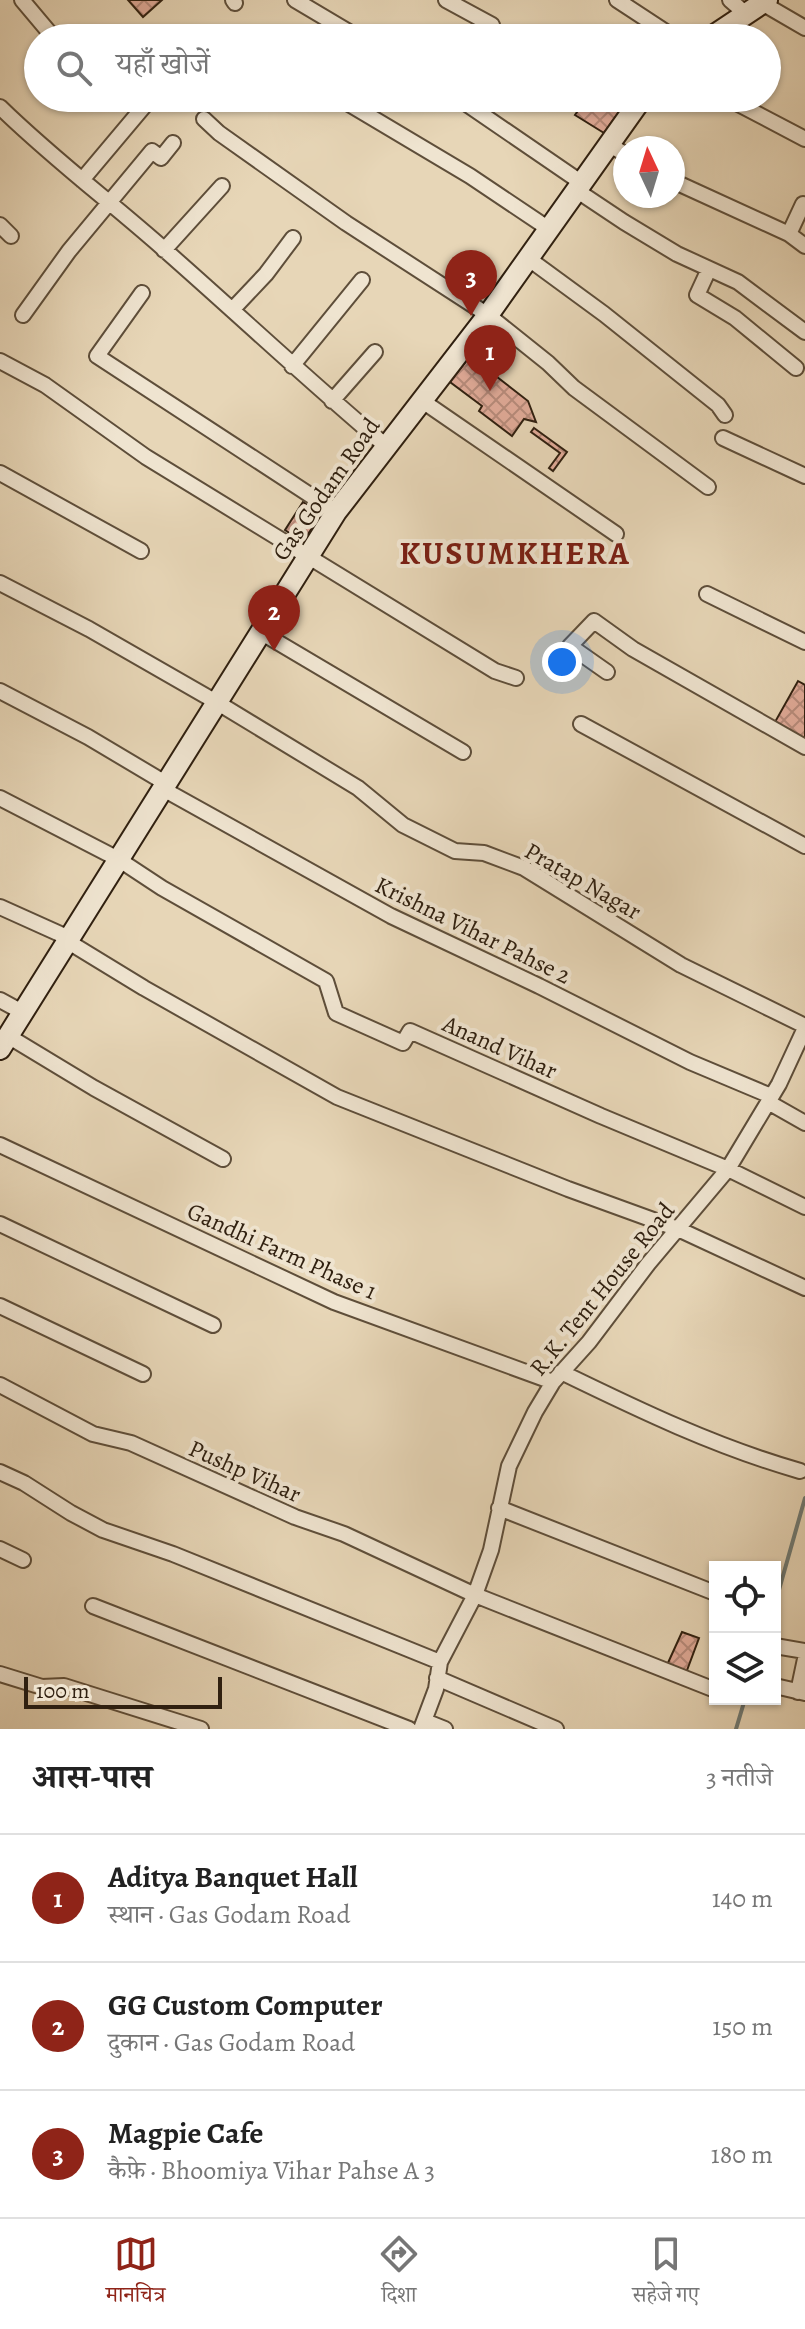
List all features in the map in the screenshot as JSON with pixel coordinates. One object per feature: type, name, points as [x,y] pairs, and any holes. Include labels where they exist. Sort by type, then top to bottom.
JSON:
[{"type":"main road","points":[[731,24],[758,6]]},
{"type":"main road","name":"Gas Godam Road","points":[[623,136],[635,112]]},
{"type":"main road","name":"Gas Godam Road","points":[[4,1043],[336,512],[488,315],[579,186],[613,152]]},
{"type":"street","points":[[22,0],[42,24]]},
{"type":"street","points":[[295,0],[335,24]]},
{"type":"street","points":[[446,0],[490,24]]},
{"type":"street","points":[[617,0],[654,24]]},
{"type":"street","points":[[730,0],[758,6],[805,28]]},
{"type":"street","points":[[0,107],[41,148],[110,202],[386,446]]},
{"type":"street","points":[[82,180],[139,112]]},
{"type":"street","points":[[363,112],[470,176],[549,229]]},
{"type":"street","points":[[477,112],[637,230],[738,282],[805,332]]},
{"type":"street","points":[[754,112],[805,139]]},
{"type":"street","points":[[204,119],[219,133],[346,223],[488,315],[574,388],[708,487]]},
{"type":"street","points":[[23,315],[69,251],[152,151],[161,158],[173,143]]},
{"type":"street","points":[[164,250],[222,186]]},
{"type":"street","points":[[685,186],[789,234],[805,246]]},
{"type":"street","points":[[789,234],[805,205]]},
{"type":"street","points":[[0,225],[11,236]]},
{"type":"street","points":[[232,310],[266,274],[293,238]]},
{"type":"street","points":[[529,259],[604,314],[718,405],[725,415]]},
{"type":"street","points":[[709,269],[697,295],[735,318],[796,368]]},
{"type":"street","points":[[292,366],[362,280]]},
{"type":"street","points":[[142,293],[97,356],[336,512]]},
{"type":"street","points":[[332,401],[375,352]]},
{"type":"street","points":[[0,361],[45,385],[146,457],[495,671],[516,678]]},
{"type":"street","points":[[421,400],[616,534]]},
{"type":"street","points":[[723,438],[805,476]]},
{"type":"street","points":[[0,473],[141,551]]},
{"type":"street","name":"Pratap Nagar","points":[[0,583],[89,629],[218,703],[358,788],[403,825],[455,851],[484,853],[524,868],[681,965],[805,1027]]},
{"type":"street","points":[[707,594],[805,642]]},
{"type":"street","points":[[607,672],[570,646],[594,621],[633,649],[805,747]]},
{"type":"street","points":[[262,633],[463,752]]},
{"type":"street","name":"Krishna Vihar Pahse 2","points":[[0,691],[88,737],[165,786],[391,916],[770,1099],[805,1123]]},
{"type":"street","points":[[581,724],[805,846]]},
{"type":"street","points":[[0,798],[118,859]]},
{"type":"street","name":"Anand Vihar","points":[[118,859],[162,888],[326,981],[336,1013],[403,1043],[410,1031],[728,1169]]},
{"type":"street","points":[[0,907],[68,940],[144,988],[337,1097],[568,1189],[678,1229],[805,1288]]},
{"type":"street","points":[[0,1000],[22,1012]]},
{"type":"street","name":"R.K. Tent House Road","points":[[423,1725],[440,1662],[475,1595],[491,1550],[509,1466],[557,1377],[589,1342],[648,1264],[728,1169],[770,1099],[805,1027]]},
{"type":"street","points":[[4,1043],[223,1159]]},
{"type":"street","name":"Gandhi Farm Phase 1","points":[[0,1145],[334,1302],[557,1377],[756,1458],[800,1471]]},
{"type":"street","points":[[728,1169],[805,1207]]},
{"type":"street","points":[[0,1224],[213,1325]]},
{"type":"street","points":[[0,1306],[143,1374]]},
{"type":"street","name":"Pushp Vihar","points":[[0,1385],[93,1434],[131,1443],[295,1517],[344,1534],[475,1595],[709,1688]]},
{"type":"street","points":[[0,1472],[103,1530],[201,1565],[440,1662]]},
{"type":"street","points":[[499,1508],[709,1591]]},
{"type":"street","points":[[0,1549],[23,1560]]},
{"type":"street","points":[[93,1606],[409,1729]]},
{"type":"street","points":[[781,1647],[805,1651]]},
{"type":"street","points":[[781,1687],[802,1692],[805,1659]]},
{"type":"street","points":[[0,1674],[42,1687],[64,1686],[201,1729]]},
{"type":"street","points":[[437,1678],[556,1729]]},
{"type":"street","points":[[423,1725],[445,1729]]},
{"type":"building","points":[[128,0],[162,0],[143,17]]},
{"type":"building","points":[[577,112],[619,112],[604,133],[575,115]]},
{"type":"building","points":[[470,356],[528,401],[536,422],[524,419],[512,436],[479,411],[482,406],[450,382]]},
{"type":"building","points":[[534,428],[567,452],[553,471],[549,468],[560,453],[531,432]]},
{"type":"building","points":[[303,502],[321,514],[303,542],[285,530]]},
{"type":"building","points":[[798,681],[805,685],[805,739],[775,722]]},
{"type":"building","points":[[682,1632],[699,1638],[686,1673],[667,1665]]},
{"type":"waterway","points":[[781,1583],[805,1498]]},
{"type":"waterway","points":[[736,1729],[743,1705]]},
{"type":"place","name":"Magpie Cafe","points":[[471,316]]},
{"type":"place","name":"Aditya Banquet Hall","points":[[490,391]]},
{"type":"place","name":"GG Custom Computer","points":[[274,651]]},
{"type":"district","name":"KUSUMKHERA","points":[[515,553]]}]
